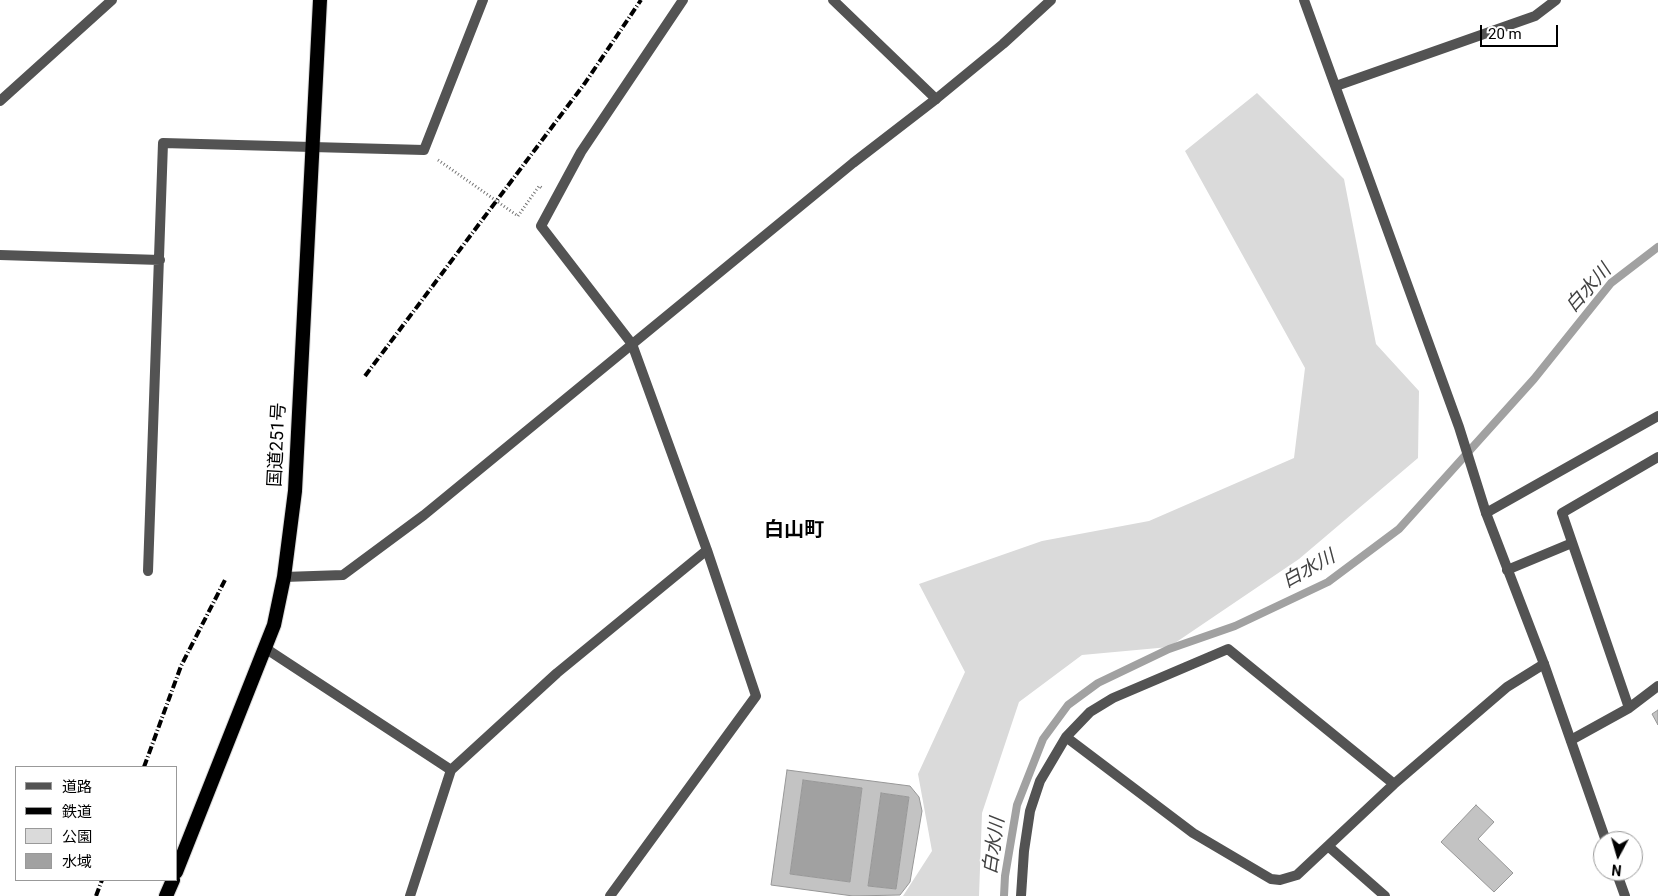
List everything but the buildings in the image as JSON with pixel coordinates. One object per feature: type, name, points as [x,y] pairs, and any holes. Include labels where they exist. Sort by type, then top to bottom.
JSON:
[{"type":"highway","name":"国道251号","points":[[178,867],[274,625],[284,578],[295,491],[311,146],[320,0]]},
{"type":"highway","points":[[166,896],[173,881]]},
{"type":"street","points":[[0,101],[112,0]]},
{"type":"street","points":[[148,570],[163,143],[424,150],[483,0]]},
{"type":"street","points":[[610,896],[756,696],[632,344],[541,226],[581,152],[683,0]]},
{"type":"street","points":[[833,0],[936,99]]},
{"type":"street","points":[[284,578],[343,575],[424,515],[853,162],[936,99],[1003,44],[1051,0]]},
{"type":"street","points":[[1304,0],[1459,426],[1486,513],[1544,664],[1603,831]]},
{"type":"street","points":[[1336,86],[1535,16],[1556,0]]},
{"type":"street","points":[[0,255],[160,260]]},
{"type":"street","points":[[1486,513],[1658,416]]},
{"type":"street","points":[[1629,708],[1562,513],[1658,457]]},
{"type":"street","points":[[1507,570],[1572,543]]},
{"type":"street","points":[[410,896],[451,770],[557,673],[706,550]]},
{"type":"street","points":[[265,648],[451,770]]},
{"type":"street","points":[[1021,896],[1024,851],[1030,811],[1040,780],[1066,737],[1090,712],[1113,698],[1228,649],[1394,784]]},
{"type":"street","points":[[1066,737],[1193,833],[1271,879],[1288,879],[1297,875],[1394,784],[1507,687],[1544,664]]},
{"type":"street","points":[[1571,740],[1629,708],[1658,686]]},
{"type":"street","points":[[1328,846],[1385,896]]},
{"type":"street","points":[[1620,881],[1625,896]]},
{"type":"path","points":[[424,150],[518,216],[539,186]]},
{"type":"green space","points":[[1257,93],[1344,179],[1376,344],[1419,391],[1418,458],[1299,559],[1169,647],[1082,655],[1019,702],[982,813],[979,896],[903,896],[932,851],[918,774],[965,672],[919,584],[1042,541],[1149,521],[1294,458],[1305,368],[1185,151]]},
{"type":"water","points":[[803,780],[862,788],[850,882],[790,874]]},
{"type":"water","points":[[881,793],[909,797],[896,889],[868,886]]},
{"type":"waterway","name":"白水川","points":[[1004,896],[1005,876],[1017,805],[1043,739],[1068,705],[1098,683],[1169,649],[1235,626],[1328,582],[1399,529],[1534,379],[1611,283],[1658,247]]},
{"type":"railway","points":[[365,376],[585,83],[641,0]]},
{"type":"railway","points":[[144,766],[181,666],[225,580]]},
{"type":"railway","points":[[96,896],[102,881]]},
{"type":"district","name":"白山町","points":[[794,531]]}]
